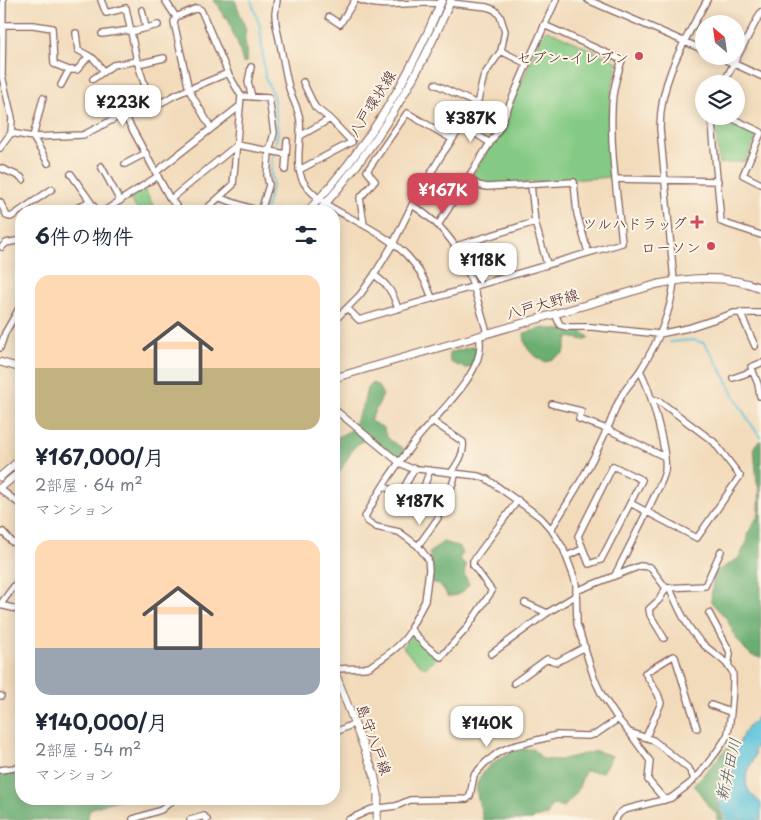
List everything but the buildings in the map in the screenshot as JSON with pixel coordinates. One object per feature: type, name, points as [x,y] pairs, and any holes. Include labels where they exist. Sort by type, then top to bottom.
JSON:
[{"type":"main road","name":"八戸環状線","points":[[321,205],[385,111],[419,49],[441,2]]},
{"type":"main road","name":"八戸環状線","points":[[317,205],[359,162],[397,105],[437,32],[450,2]]},
{"type":"main road","name":"八戸大野線","points":[[340,376],[654,285],[674,281],[712,278],[749,283],[761,288]]},
{"type":"main road","points":[[0,362],[15,366]]},
{"type":"main road","points":[[0,476],[15,464]]},
{"type":"main road","points":[[0,489],[15,476]]},
{"type":"main road","name":"島守八戸線","points":[[340,687],[374,774],[377,785],[377,820]]},
{"type":"street","points":[[0,148],[11,133],[12,118],[2,76],[3,0]]},
{"type":"street","points":[[101,0],[106,13],[126,8],[138,62],[152,108]]},
{"type":"street","points":[[164,0],[176,17]]},
{"type":"street","points":[[277,0],[276,25],[289,88],[298,112],[300,136],[299,170],[307,187],[327,205]]},
{"type":"street","points":[[329,17],[340,24],[355,0]]},
{"type":"street","points":[[360,0],[375,4],[441,2]]},
{"type":"street","points":[[438,225],[499,130],[556,0]]},
{"type":"street","points":[[588,0],[695,46]]},
{"type":"street","points":[[551,529],[573,495],[608,429],[619,399],[640,371],[655,346],[672,300],[674,281],[664,181],[660,111],[667,78],[707,0]]},
{"type":"street","points":[[340,315],[360,295],[393,244],[412,205],[452,139],[477,104],[484,75],[501,51],[505,31],[504,23],[495,10],[488,7],[450,2]]},
{"type":"street","points":[[211,128],[188,90],[174,22],[176,17],[197,8],[201,10],[228,74],[241,96],[233,185],[211,205]]},
{"type":"street","points":[[142,10],[146,28]]},
{"type":"street","points":[[745,44],[759,20],[761,12]]},
{"type":"street","points":[[4,26],[33,25],[52,28],[54,64],[69,70],[77,70],[89,56]]},
{"type":"street","points":[[102,34],[158,25]]},
{"type":"street","points":[[347,308],[359,320],[622,243],[612,136],[612,108],[615,85],[622,60],[544,25]]},
{"type":"street","points":[[76,33],[78,50],[94,59],[104,72]]},
{"type":"street","points":[[501,51],[527,64]]},
{"type":"street","points":[[93,79],[113,65],[164,58]]},
{"type":"street","points":[[735,65],[761,76]]},
{"type":"street","points":[[251,67],[248,82],[252,97]]},
{"type":"street","points":[[61,84],[69,70]]},
{"type":"street","points":[[11,133],[33,137],[83,135],[124,114],[152,108],[174,95],[228,74]]},
{"type":"street","points":[[299,170],[352,142],[330,119],[315,107],[303,82]]},
{"type":"street","points":[[435,84],[477,104]]},
{"type":"street","points":[[241,96],[269,98],[274,133],[269,152],[267,176],[269,185],[262,205]]},
{"type":"street","points":[[43,98],[33,137],[48,164]]},
{"type":"street","points":[[114,205],[157,174],[240,106]]},
{"type":"street","points":[[364,225],[360,198],[375,181],[367,171],[407,113],[452,139]]},
{"type":"street","points":[[124,114],[176,205]]},
{"type":"street","points":[[300,136],[330,119]]},
{"type":"street","points":[[462,125],[490,143]]},
{"type":"street","points":[[712,125],[721,222],[761,235]]},
{"type":"street","points":[[745,125],[761,132],[743,175],[761,184]]},
{"type":"street","points":[[285,170],[287,141]]},
{"type":"street","points":[[171,199],[237,146],[286,154]]},
{"type":"street","points":[[125,164],[146,153]]},
{"type":"street","points":[[101,166],[120,201]]},
{"type":"street","points":[[0,168],[21,177],[23,180]]},
{"type":"street","points":[[71,174],[93,205]]},
{"type":"street","points":[[468,178],[478,185],[487,188],[574,182],[577,214],[588,252]]},
{"type":"street","points":[[616,179],[718,182]]},
{"type":"street","points":[[531,185],[535,222],[547,264]]},
{"type":"street","points":[[29,205],[52,189]]},
{"type":"street","points":[[220,198],[242,205]]},
{"type":"street","points":[[82,205],[90,201]]},
{"type":"street","points":[[0,202],[7,216],[11,217],[15,214]]},
{"type":"street","points":[[340,672],[369,667],[403,642],[425,601],[428,589],[428,559],[418,546],[398,532],[376,527],[366,521],[366,517],[373,501],[415,440],[450,403],[470,374],[481,346],[483,335],[473,286],[465,263],[456,246],[438,225],[412,205]]},
{"type":"street","points":[[340,216],[364,225],[393,244],[415,262],[426,280],[432,298]]},
{"type":"street","points":[[456,246],[535,222]]},
{"type":"street","points":[[2,247],[6,243],[15,241]]},
{"type":"street","points":[[374,275],[384,281],[389,288],[398,309]]},
{"type":"street","points":[[555,314],[560,325],[567,327],[592,327],[659,334],[688,328],[725,315],[740,312],[761,313]]},
{"type":"street","points":[[740,312],[755,346]]},
{"type":"street","points":[[0,348],[5,333],[15,316]]},
{"type":"street","points":[[752,400],[760,396],[758,384],[751,367],[761,363]]},
{"type":"street","points":[[615,575],[663,477],[665,457],[652,399],[640,371]]},
{"type":"street","points":[[733,378],[753,371]]},
{"type":"street","points":[[630,503],[697,538],[740,476],[714,442],[659,401],[652,399]]},
{"type":"street","points":[[552,404],[581,411],[579,419],[608,429],[665,457]]},
{"type":"street","points":[[340,414],[400,462],[415,468],[478,476],[487,479],[540,517],[551,529],[566,556],[574,577],[577,624],[597,686],[618,719],[650,761],[648,780],[665,800]]},
{"type":"street","points":[[432,421],[462,442],[464,446],[454,473],[447,501]]},
{"type":"street","points":[[613,466],[642,480],[601,560],[589,564],[583,549],[578,536],[613,466]]},
{"type":"street","points":[[402,491],[415,468]]},
{"type":"street","points":[[421,495],[430,470]]},
{"type":"street","points":[[384,486],[408,500]]},
{"type":"street","points":[[0,489],[15,500]]},
{"type":"street","points":[[411,630],[426,646],[441,657],[466,629],[492,592],[473,565],[473,561],[518,500]]},
{"type":"street","points":[[418,546],[438,518]]},
{"type":"street","points":[[0,534],[3,532],[12,542]]},
{"type":"street","points":[[566,556],[583,549]]},
{"type":"street","points":[[664,638],[650,615],[649,609],[668,589],[705,586],[721,551]]},
{"type":"street","points":[[491,654],[575,593],[629,569],[646,566],[653,570],[668,589],[697,638],[732,670],[733,682],[726,737],[700,774],[677,794],[665,800],[624,810],[615,820]]},
{"type":"street","points":[[15,585],[0,605],[15,609]]},
{"type":"street","points":[[525,603],[546,613]]},
{"type":"street","points":[[709,613],[729,650],[728,666]]},
{"type":"street","points":[[514,683],[547,659],[557,662],[585,647]]},
{"type":"street","points":[[646,737],[661,704],[658,694],[645,673],[673,656],[675,657],[697,728]]},
{"type":"street","points":[[711,705],[730,712]]},
{"type":"street","points":[[348,820],[372,809],[396,806],[414,800],[467,799],[470,796],[474,775],[499,752],[510,747],[558,735],[588,736],[596,734],[618,719]]},
{"type":"street","points":[[340,730],[355,723]]},
{"type":"street","points":[[629,732],[646,737],[660,745],[689,769],[694,778]]},
{"type":"street","points":[[0,770],[15,768]]},
{"type":"street","points":[[134,820],[133,818],[161,810],[167,805]]},
{"type":"street","points":[[190,820],[204,816],[207,820]]},
{"type":"green space","points":[[213,0],[235,0],[246,30],[246,62],[243,63],[228,18],[224,17],[219,6]]},
{"type":"green space","points":[[548,30],[616,61],[618,64],[610,106],[609,134],[612,177],[493,185],[479,182],[472,176],[500,131],[544,31]]},
{"type":"green space","points":[[715,125],[741,125],[756,132],[757,135],[746,161],[719,164]]},
{"type":"green space","points":[[144,189],[153,205],[134,205],[129,198]]},
{"type":"green space","points":[[543,328],[582,332],[589,337],[585,340],[568,337],[564,353],[546,362],[536,357],[527,348],[524,333]]},
{"type":"green space","points":[[474,346],[478,349],[473,366],[464,368],[450,362],[449,353]]},
{"type":"green space","points":[[373,383],[378,386],[383,395],[370,421],[384,428],[389,439],[405,450],[399,458],[369,436],[354,447],[340,471],[340,436],[351,430],[363,406],[367,388]]},
{"type":"green space","points":[[761,440],[761,658],[751,655],[746,650],[736,638],[727,619],[711,602],[713,576],[719,570],[739,558],[748,540],[747,535],[759,514],[760,491],[757,483],[754,448]]},
{"type":"green space","points":[[443,542],[458,546],[463,553],[459,559],[466,565],[464,574],[469,584],[462,592],[454,596],[447,596],[441,586],[431,582],[431,559],[429,553]]},
{"type":"green space","points":[[412,634],[437,656],[425,668],[412,658],[403,647]]},
{"type":"green space","points":[[728,747],[730,749],[727,760],[730,771],[729,778],[716,801],[724,820],[717,820],[717,814],[710,808],[694,785]]},
{"type":"green space","points":[[519,749],[533,749],[543,759],[559,760],[597,751],[612,756],[602,772],[585,771],[577,792],[564,807],[552,804],[547,815],[533,818],[533,820],[483,820],[477,784],[483,772],[494,762]]},
{"type":"green space","points":[[15,773],[15,805],[102,805],[90,809],[89,820],[0,820],[0,775]]},
{"type":"water","points":[[761,713],[761,739],[754,751],[755,755],[746,781],[749,791],[761,803],[761,820],[726,820],[718,801],[726,791],[732,774],[732,760],[744,732]]},
{"type":"waterway","points":[[251,0],[260,27],[265,77],[273,95],[278,132],[272,159],[271,175],[273,184],[267,205]]},
{"type":"waterway","points":[[670,342],[693,340],[704,343],[719,366],[745,415],[761,437]]},
{"type":"place","name":"セブン-イレブン","points":[[639,56]]},
{"type":"place","name":"ツルハドラッグ","points":[[697,222]]},
{"type":"place","name":"ローソン","points":[[711,246]]},
{"type":"water label","name":"新井田川","points":[[727,769]]}]
